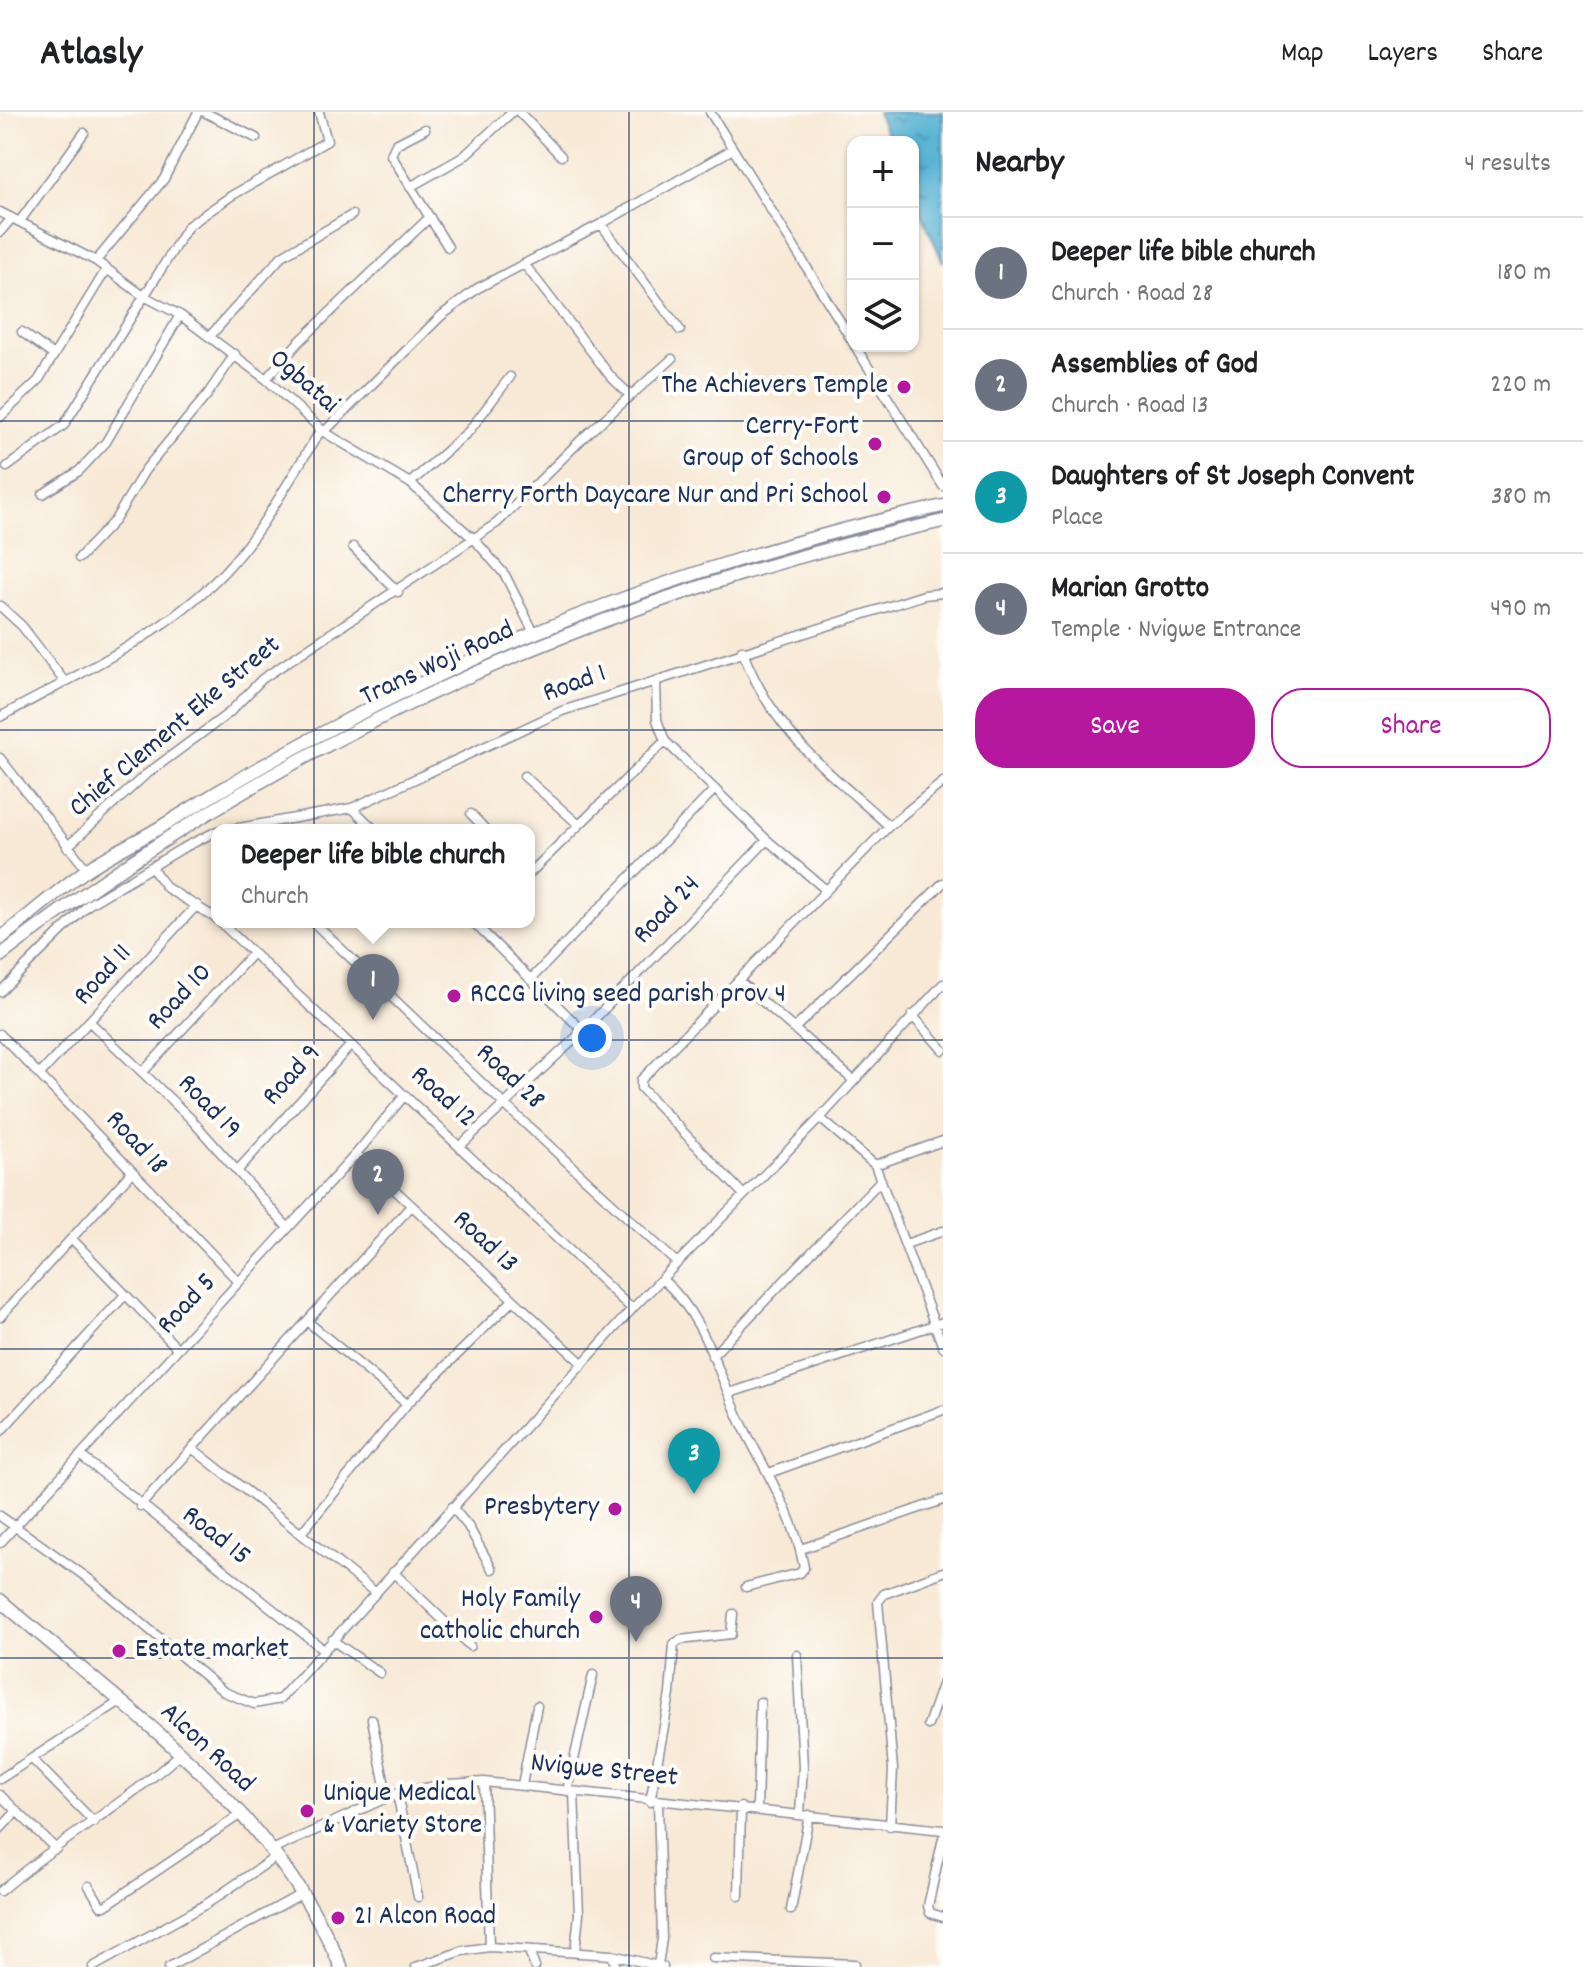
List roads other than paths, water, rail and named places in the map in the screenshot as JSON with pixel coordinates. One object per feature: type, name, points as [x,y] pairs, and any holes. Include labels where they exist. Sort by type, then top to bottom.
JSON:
[{"type":"main road","name":"Trans Woji Road","points":[[0,939],[87,870],[308,738],[534,633],[635,593],[710,576],[943,506]]},
{"type":"main road","name":"Trans Woji Road","points":[[788,553],[943,521]]},
{"type":"main road","name":"Trans Woji Road","points":[[0,956],[150,846],[280,769],[398,707],[545,642],[710,576]]},
{"type":"main road","name":"Alcon Road","points":[[0,1600],[180,1754],[241,1814],[303,1893],[341,1967]]},
{"type":"street","points":[[96,261],[164,179],[201,112],[256,138]]},
{"type":"street","points":[[7,467],[64,425],[142,295],[188,226],[231,196],[325,142],[327,137],[319,112]]},
{"type":"street","points":[[519,112],[561,156]]},
{"type":"street","points":[[710,112],[847,333]]},
{"type":"street","points":[[410,187],[470,152],[506,114]]},
{"type":"street","points":[[425,129],[391,150],[392,159],[448,247]]},
{"type":"street","points":[[0,232],[16,219],[84,133]]},
{"type":"street","points":[[0,717],[158,625],[226,571],[322,431],[441,316],[478,288],[601,224],[733,149]]},
{"type":"street","name":"Ogbatai","points":[[0,212],[96,261],[142,295],[211,335],[266,379],[322,431],[410,483],[475,540],[505,575],[534,633]]},
{"type":"street","points":[[211,335],[282,256],[352,215]]},
{"type":"street","points":[[266,379],[298,343],[430,217]]},
{"type":"street","points":[[601,224],[680,330]]},
{"type":"street","points":[[525,265],[583,343],[630,395]]},
{"type":"street","points":[[0,417],[38,381],[106,270]]},
{"type":"street","points":[[43,494],[79,471],[106,442],[180,315]]},
{"type":"street","points":[[22,332],[53,355]]},
{"type":"street","points":[[859,352],[943,486]]},
{"type":"street","points":[[79,558],[115,520],[145,470],[207,395],[235,354]]},
{"type":"street","name":"Chief Clement Eke Street","points":[[67,847],[144,776],[229,713],[262,679],[475,540],[672,359]]},
{"type":"street","points":[[410,483],[469,431],[510,377]]},
{"type":"street","points":[[353,547],[398,592]]},
{"type":"street","name":"Road 1","points":[[257,824],[283,817],[352,808],[562,711],[742,650],[924,595],[943,593]]},
{"type":"street","points":[[0,606],[22,626],[64,681]]},
{"type":"street","points":[[742,650],[761,696],[780,723],[889,826]]},
{"type":"street","points":[[656,681],[657,720],[665,741],[767,840],[825,889]]},
{"type":"street","points":[[535,868],[665,741]]},
{"type":"street","points":[[0,758],[87,870]]},
{"type":"street","points":[[524,776],[578,824]]},
{"type":"street","points":[[744,1195],[639,1084],[825,889],[889,826],[943,782]]},
{"type":"street","points":[[530,980],[715,789]]},
{"type":"street","points":[[352,808],[369,824]]},
{"type":"street","points":[[471,814],[480,824]]},
{"type":"street","points":[[0,992],[88,905],[211,834]]},
{"type":"street","name":"Road 24","points":[[461,1145],[583,1031],[767,840]]},
{"type":"street","name":"Road 12","points":[[151,867],[167,888],[211,915]]},
{"type":"street","points":[[794,1029],[943,883]]},
{"type":"street","name":"Road 11","points":[[41,1073],[91,1023],[197,905]]},
{"type":"street","name":"Road 12","points":[[227,928],[632,1309]]},
{"type":"street","name":"Road 28","points":[[319,928],[677,1263]]},
{"type":"street","points":[[482,928],[583,1031]]},
{"type":"street","name":"Road 10","points":[[143,1072],[252,954]]},
{"type":"street","points":[[738,980],[853,1080]]},
{"type":"street","points":[[0,1516],[89,1579],[224,1692],[254,1704],[280,1699],[632,1309],[820,1118],[943,984]]},
{"type":"street","points":[[912,1015],[943,1050]]},
{"type":"street","name":"Road 19","points":[[91,1023],[143,1072],[288,1228]]},
{"type":"street","name":"Road 18","points":[[0,1034],[41,1073],[131,1173],[239,1282]]},
{"type":"street","name":"Road 9","points":[[237,1171],[350,1046]]},
{"type":"street","name":"Road 5","points":[[0,1543],[356,1154],[405,1095]]},
{"type":"street","points":[[820,1118],[875,1165],[939,1323],[943,1347]]},
{"type":"street","points":[[875,1165],[943,1141]]},
{"type":"street","name":"Road 13","points":[[356,1154],[583,1364]]},
{"type":"street","points":[[0,1317],[131,1173]]},
{"type":"street","points":[[712,1356],[881,1180]]},
{"type":"street","points":[[140,1506],[411,1206]]},
{"type":"street","points":[[906,1244],[943,1231]]},
{"type":"street","points":[[72,1239],[177,1348]]},
{"type":"street","points":[[663,1280],[686,1301],[743,1427],[769,1473],[801,1549],[802,1572],[746,1587]]},
{"type":"street","points":[[0,1432],[124,1296]]},
{"type":"street","points":[[302,1532],[407,1404],[513,1300]]},
{"type":"street","points":[[308,1322],[407,1404]]},
{"type":"street","points":[[730,1393],[939,1323]]},
{"type":"street","points":[[769,1473],[943,1410]]},
{"type":"street","points":[[192,1448],[376,1593]]},
{"type":"street","name":"Road 15","points":[[81,1456],[324,1650]]},
{"type":"street","points":[[801,1549],[943,1500]]},
{"type":"street","points":[[452,1507],[468,1526],[492,1569]]},
{"type":"street","points":[[393,1572],[470,1646]]},
{"type":"street","points":[[890,1826],[893,1769],[878,1602],[884,1594],[943,1572]]},
{"type":"street","points":[[416,1967],[462,1951],[489,1947],[612,1955],[660,1966],[662,1939],[654,1802],[674,1644],[680,1640],[731,1634],[733,1614]]},
{"type":"street","points":[[332,1640],[380,1673]]},
{"type":"street","points":[[791,1910],[804,1814],[797,1655]]},
{"type":"street","points":[[575,1952],[579,1914],[570,1792],[593,1675]]},
{"type":"street","points":[[928,1725],[943,1682]]},
{"type":"street","points":[[0,1779],[119,1702]]},
{"type":"street","points":[[757,1808],[760,1702]]},
{"type":"street","points":[[522,1785],[537,1706]]},
{"type":"street","points":[[372,1719],[418,1897]]},
{"type":"street","points":[[0,1891],[139,1792],[180,1754]]},
{"type":"street","points":[[32,1759],[94,1822]]},
{"type":"street","points":[[484,1782],[489,1947]]},
{"type":"street","name":"Nvigwe Street","points":[[93,1967],[208,1903],[274,1853],[392,1795],[448,1784],[484,1782],[522,1785],[654,1802],[757,1808],[943,1830]]},
{"type":"street","points":[[0,1795],[56,1849]]},
{"type":"street","points":[[739,1896],[741,1807]]},
{"type":"street","points":[[0,1829],[17,1811]]},
{"type":"street","points":[[89,1886],[101,1906],[105,1906],[241,1814]]},
{"type":"street","points":[[943,1838],[928,1906],[930,1913],[943,1917]]},
{"type":"street","points":[[169,1967],[303,1893]]},
{"type":"street","points":[[529,1951],[535,1967]]},
{"type":"street","points":[[612,1955],[616,1967]]},
{"type":"street","points":[[713,1958],[788,1965],[855,1964]]},
{"type":"water","points":[[877,112],[943,112],[943,262],[919,208],[919,136],[887,136]]},
{"type":"place","name":"The Achievers Temple","points":[[904,387]]},
{"type":"place","name":"Cerry-Fort Group of Schools","points":[[875,444]]},
{"type":"place","name":"Cherry Forth Daycare Nur and Pri School","points":[[884,497]]},
{"type":"place","name":"RCCG living seed parish prov 4","points":[[454,996]]},
{"type":"place","name":"Deeper life bible church","points":[[373,1020]]},
{"type":"place","name":"Assemblies of God","points":[[378,1215]]},
{"type":"place","name":"Daughters of St Joseph Convent","points":[[694,1494]]},
{"type":"place","name":"Presbytery","points":[[615,1509]]},
{"type":"place","name":"Holy Family catholic church","points":[[596,1617]]},
{"type":"place","name":"Marian Grotto","points":[[636,1642]]},
{"type":"place","name":"Estate market","points":[[119,1651]]},
{"type":"place","name":"Unique Medical & Variety Store","points":[[307,1811]]},
{"type":"place","name":"21 Alcon Road","points":[[338,1918]]}]
